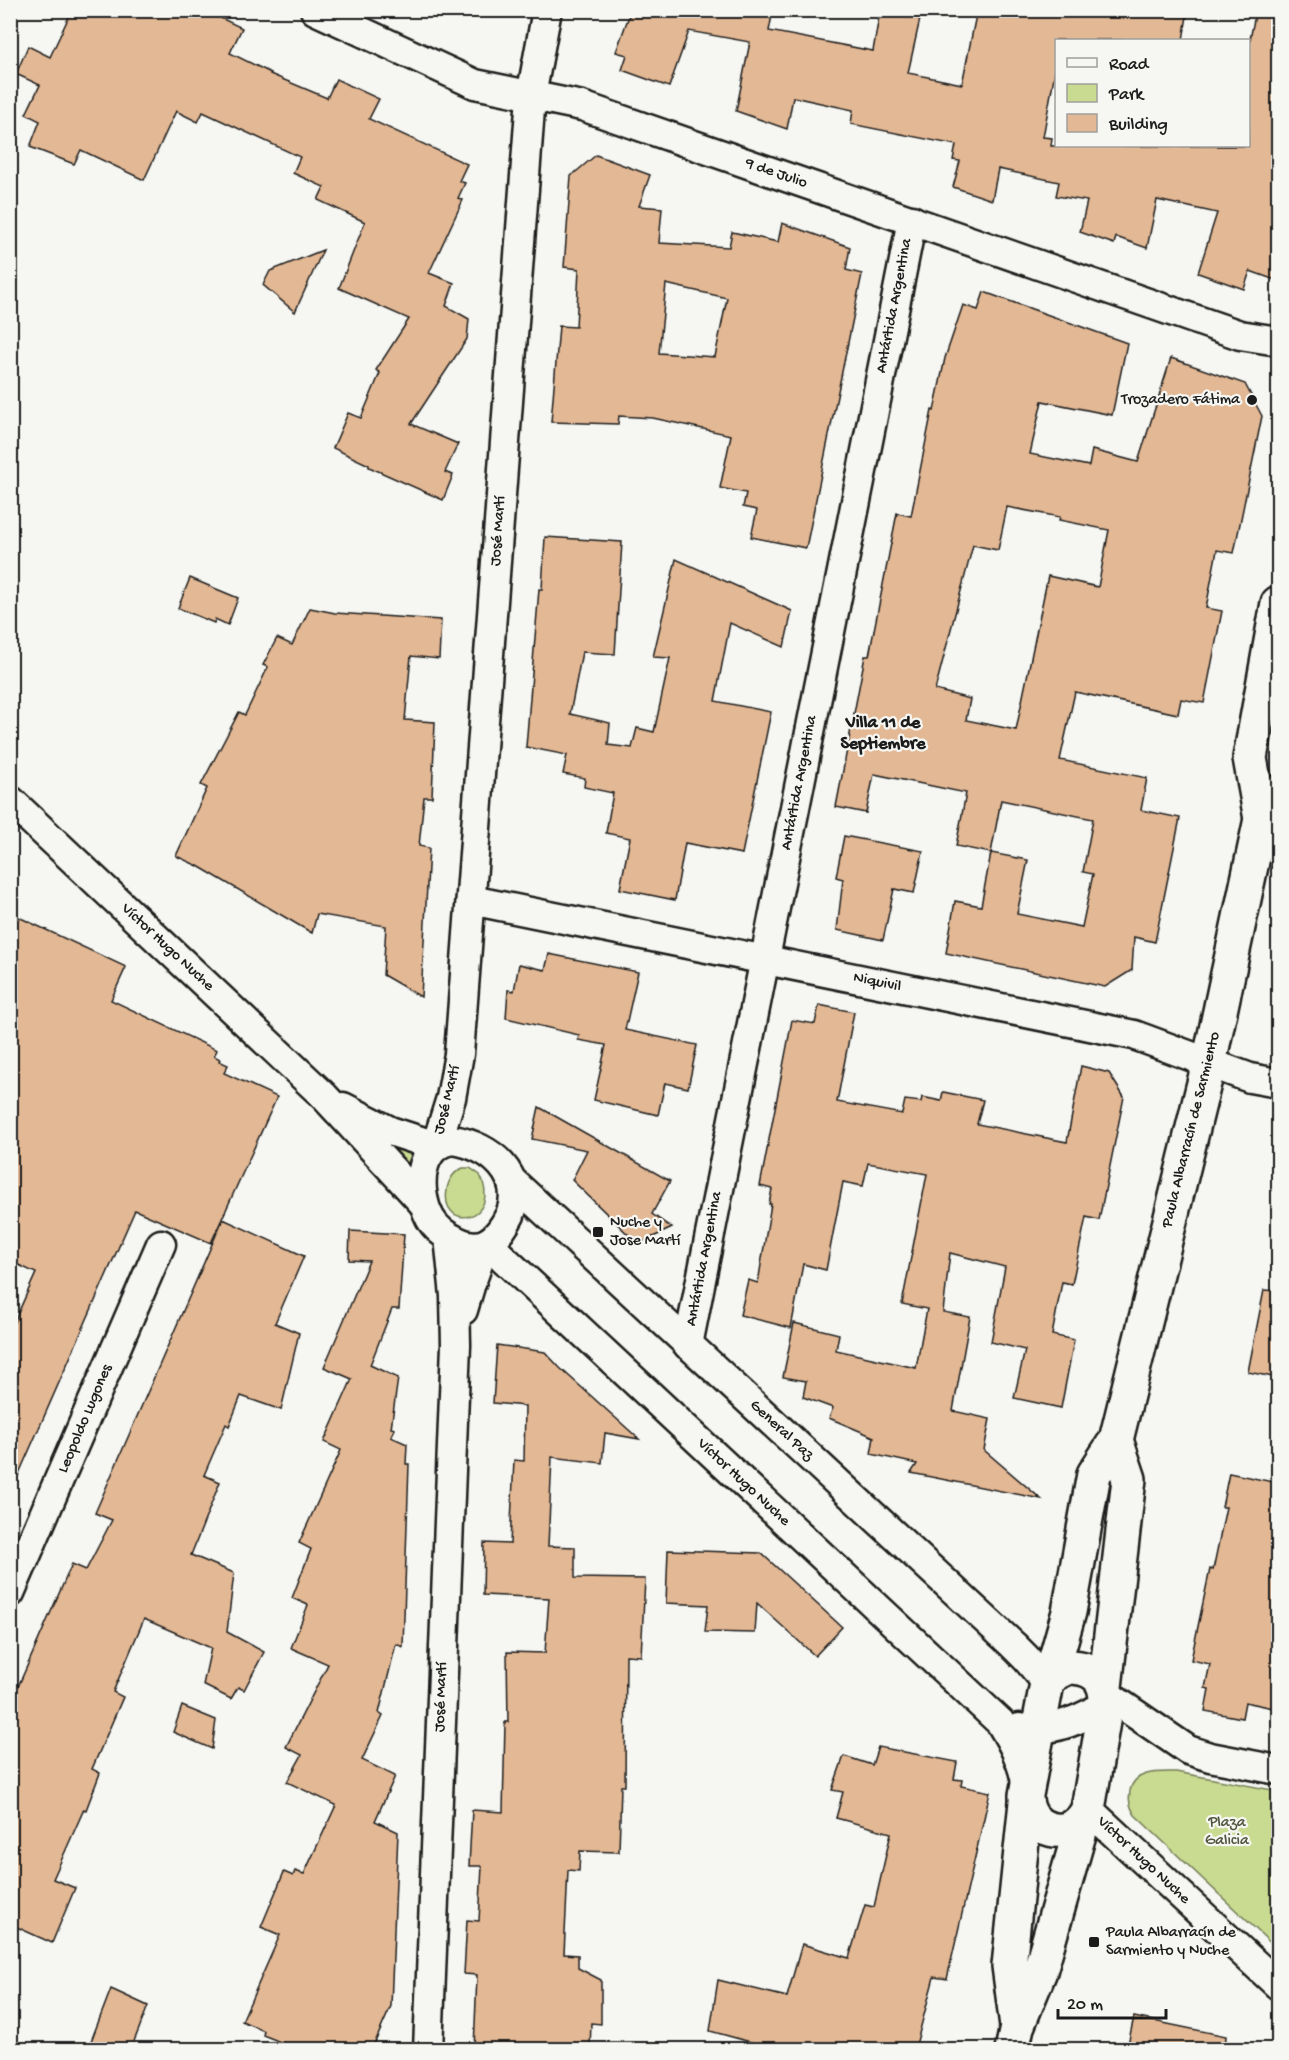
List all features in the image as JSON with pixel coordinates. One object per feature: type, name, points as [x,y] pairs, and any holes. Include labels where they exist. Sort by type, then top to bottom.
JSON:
[{"type":"main road","name":"Paula Albarracín de Sarmiento","points":[[1261,819],[1250,758],[1278,603]]},
{"type":"main road","name":"Paula Albarracín de Sarmiento","points":[[1027,1795],[1048,1681],[1069,1612],[1094,1474],[1116,1440],[1209,1062],[1261,819],[1278,792]]},
{"type":"main road","points":[[1015,2038],[1040,1971],[1086,1813],[1106,1695],[1129,1479],[1116,1440]]},
{"type":"main road","points":[[1048,1681],[1060,1670],[1080,1667],[1092,1672],[1106,1695]]},
{"type":"main road","points":[[1027,1795],[1030,1814],[1036,1823],[1047,1829],[1069,1829],[1078,1824],[1086,1813]]},
{"type":"main road","points":[[1015,2038],[1010,1966],[1027,1795]]},
{"type":"street","name":"9 de Julio","points":[[315,10],[475,84],[582,106],[1240,335],[1278,341]]},
{"type":"street","name":"José Martí","points":[[436,1146],[451,1098],[459,1054],[531,96],[548,10]]},
{"type":"street","name":"Antártida Argentina","points":[[688,1345],[912,220]]},
{"type":"street","name":"9 de Julio","points":[[1240,335],[1278,358]]},
{"type":"street","name":"Víctor Hugo Nuche","points":[[10,801],[324,1096],[424,1204]]},
{"type":"street","name":"Niquivil","points":[[471,900],[1134,1035],[1250,1078],[1278,1083]]},
{"type":"street","name":"José Martí","points":[[459,1054],[462,1090],[476,1146]]},
{"type":"street","name":"Víctor Hugo Nuche","points":[[324,1096],[390,1131],[436,1146]]},
{"type":"street","points":[[453,1140],[476,1146],[498,1160],[507,1169],[513,1182],[515,1195],[508,1220],[500,1232],[486,1243],[473,1246],[463,1244],[440,1231],[431,1220],[424,1204],[422,1190],[424,1168],[430,1151],[436,1146],[444,1141],[453,1140]]},
{"type":"street","name":"General Paz","points":[[513,1182],[1020,1652],[1048,1681]]},
{"type":"street","name":"José Martí","points":[[428,2049],[456,1344],[455,1296],[449,1237]]},
{"type":"street","name":"José Martí","points":[[456,1344],[467,1294],[486,1243]]},
{"type":"street","name":"Víctor Hugo Nuche","points":[[486,1243],[1000,1722],[1025,1773],[1027,1795]]},
{"type":"street","name":"Leopoldo Lugones","points":[[10,1593],[161,1244]]},
{"type":"street","points":[[1000,1722],[1021,1728],[1039,1729],[1078,1719],[1106,1695],[1188,1750],[1210,1757],[1278,1770]]},
{"type":"street","name":"Víctor Hugo Nuche","points":[[1086,1813],[1278,1985]]},
{"type":"green space","points":[[373,1131],[417,1149],[413,1175]]},
{"type":"green space","points":[[463,1168],[470,1168],[480,1175],[485,1191],[483,1203],[478,1212],[469,1216],[460,1216],[452,1212],[447,1203],[450,1179]]},
{"type":"green space","name":"Plaza Galicia","points":[[1176,1772],[1278,1791],[1278,1950],[1133,1812],[1129,1795],[1136,1779],[1148,1774]]},
{"type":"building","points":[[72,10],[204,10],[242,28],[230,53],[270,74],[327,98],[336,79],[379,99],[369,119],[467,164],[459,181],[465,183],[458,198],[463,200],[429,273],[454,283],[446,306],[469,319],[467,339],[411,424],[458,444],[445,472],[453,475],[443,500],[333,448],[348,413],[361,418],[380,373],[376,370],[409,319],[339,288],[365,222],[318,200],[324,187],[293,173],[300,157],[203,112],[198,122],[176,111],[144,180],[81,150],[74,164],[30,147],[40,121],[26,114],[40,85],[16,74],[28,46],[50,57]]},
{"type":"building","points":[[631,10],[773,10],[769,31],[873,51],[880,11],[920,19],[908,73],[962,84],[977,10],[1188,10],[1183,39],[1055,39],[1055,71],[1043,137],[1052,138],[1051,146],[1055,147],[1250,147],[1250,39],[1256,10],[1278,10],[1278,281],[1250,271],[1244,289],[1198,273],[1217,213],[1157,200],[1147,248],[1116,237],[1114,244],[1080,232],[1087,201],[1056,196],[1059,182],[998,169],[992,200],[953,187],[960,161],[953,160],[956,145],[851,124],[853,110],[793,97],[787,129],[736,111],[750,42],[689,31],[669,87],[622,70],[627,55],[616,52]]},
{"type":"building","points":[[596,155],[650,175],[639,206],[662,208],[659,243],[729,247],[732,232],[778,242],[782,223],[850,247],[846,270],[862,274],[806,548],[751,537],[757,510],[743,507],[746,493],[720,488],[731,435],[653,418],[619,416],[618,424],[551,422],[559,326],[576,327],[579,269],[564,267],[571,176]],"holes":[[[666,284],[727,298],[715,357],[659,353]]]},
{"type":"building","points":[[323,250],[295,312],[263,285],[270,271]]},
{"type":"building","points":[[984,292],[1127,343],[1112,415],[1042,401],[1030,454],[1089,466],[1092,450],[1138,462],[1171,358],[1245,384],[1262,416],[1234,553],[1217,550],[1206,608],[1222,611],[1204,703],[1181,699],[1178,714],[1075,692],[1060,760],[1147,778],[1141,810],[1180,818],[1155,942],[1134,937],[1132,970],[1105,987],[946,953],[955,901],[981,906],[991,853],[956,846],[966,793],[874,774],[866,813],[836,807],[865,656],[869,656],[897,513],[911,516],[932,410],[934,411],[945,358],[963,305],[978,310]],"holes":[[[1007,507],[1060,517],[1059,520],[1109,530],[1098,587],[1048,576],[1016,730],[966,720],[970,699],[935,690],[973,545],[998,550]],[[1001,800],[1093,819],[1083,872],[1093,874],[1082,927],[1017,914],[1028,860],[991,853]]]},
{"type":"building","points":[[545,537],[622,542],[615,654],[582,652],[570,714],[610,723],[608,745],[632,748],[637,728],[654,732],[670,658],[653,657],[676,559],[792,611],[784,647],[730,623],[715,701],[771,712],[742,854],[685,843],[675,900],[620,889],[630,838],[606,833],[613,793],[584,787],[585,778],[563,774],[567,755],[526,747]]},
{"type":"building","points":[[190,578],[238,598],[228,625],[215,619],[214,623],[178,608]]},
{"type":"building","points":[[310,608],[335,613],[441,620],[439,659],[411,656],[405,720],[435,722],[432,797],[424,797],[419,846],[429,848],[421,997],[383,975],[386,926],[317,914],[312,933],[198,866],[176,856],[207,788],[201,785],[239,712],[245,715],[268,667],[263,665],[277,638],[292,645]]},
{"type":"building","points":[[844,836],[923,851],[914,893],[894,889],[883,940],[837,930],[843,879],[836,877]]},
{"type":"building","points":[[10,913],[126,967],[111,1000],[217,1050],[214,1056],[228,1065],[224,1073],[277,1097],[211,1243],[135,1210],[10,1494],[10,1331],[36,1273],[10,1261]]},
{"type":"building","points":[[549,954],[638,972],[625,1030],[697,1045],[688,1088],[665,1083],[658,1115],[594,1100],[606,1045],[578,1040],[579,1035],[506,1018],[508,990],[514,991],[519,964],[545,970]]},
{"type":"building","points":[[819,1005],[854,1012],[837,1102],[902,1114],[905,1100],[921,1102],[922,1097],[941,1101],[943,1092],[983,1100],[977,1124],[1067,1142],[1081,1066],[1109,1073],[1124,1097],[1099,1220],[1086,1217],[1072,1284],[1062,1282],[1052,1335],[1074,1340],[1061,1408],[1014,1398],[1025,1350],[991,1342],[1005,1267],[950,1253],[943,1312],[970,1317],[953,1411],[990,1419],[984,1450],[1041,1499],[911,1473],[917,1464],[871,1454],[874,1437],[829,1418],[833,1408],[803,1397],[806,1381],[783,1377],[794,1323],[839,1334],[836,1350],[916,1368],[927,1309],[902,1304],[927,1174],[868,1163],[863,1186],[843,1182],[826,1270],[803,1264],[791,1328],[740,1315],[748,1280],[758,1283],[772,1189],[760,1186],[792,1020],[815,1024]]},
{"type":"building","points":[[539,1107],[670,1181],[652,1214],[672,1228],[638,1244],[572,1180],[587,1150],[532,1139]]},
{"type":"building","points":[[223,1219],[304,1256],[275,1323],[299,1333],[281,1410],[241,1396],[229,1426],[226,1424],[204,1475],[220,1482],[191,1555],[234,1573],[227,1632],[264,1652],[244,1690],[238,1687],[231,1699],[203,1685],[211,1648],[144,1619],[113,1692],[123,1697],[92,1769],[100,1773],[86,1810],[84,1809],[53,1879],[75,1888],[52,1943],[10,1924],[10,1705],[72,1564],[86,1570],[112,1520],[95,1513]]},
{"type":"building","points":[[350,1231],[404,1234],[399,1309],[392,1309],[370,1365],[398,1378],[391,1428],[395,1429],[391,1437],[407,1444],[406,1464],[409,1464],[403,1647],[396,1644],[379,1713],[383,1716],[362,1760],[395,1776],[375,1821],[398,1832],[391,2006],[372,2049],[298,2049],[263,2035],[264,2031],[242,2021],[280,1935],[261,1927],[284,1872],[293,1876],[295,1871],[304,1874],[336,1805],[287,1782],[302,1755],[286,1747],[328,1664],[291,1648],[308,1605],[292,1598],[311,1549],[299,1543],[341,1450],[324,1442],[352,1379],[324,1367],[369,1261],[349,1260]]},
{"type":"building","points":[[1264,1290],[1278,1291],[1278,1378],[1248,1372]]},
{"type":"building","points":[[497,1345],[545,1352],[639,1439],[605,1433],[602,1463],[552,1457],[548,1546],[575,1547],[575,1578],[645,1579],[641,1656],[626,1655],[625,1786],[621,1786],[619,1852],[580,1851],[579,1871],[568,1870],[564,1954],[578,1955],[578,1968],[601,1980],[601,2024],[591,2023],[590,2049],[474,2049],[477,1975],[464,1974],[467,1920],[479,1921],[482,1866],[469,1866],[472,1810],[503,1812],[505,1722],[508,1722],[507,1652],[545,1653],[549,1598],[483,1595],[484,1543],[510,1544],[514,1460],[524,1461],[525,1406],[493,1403]]},
{"type":"building","points":[[1229,1473],[1278,1483],[1278,1709],[1245,1702],[1242,1718],[1205,1711],[1209,1689],[1205,1688],[1210,1664],[1191,1660],[1226,1507],[1222,1507]]},
{"type":"building","points":[[668,1550],[761,1553],[842,1627],[815,1656],[757,1603],[755,1633],[705,1632],[708,1605],[666,1603]]},
{"type":"building","points":[[182,1706],[216,1720],[212,1749],[173,1732]]},
{"type":"building","points":[[878,1747],[957,1762],[954,1779],[962,1780],[961,1786],[990,1792],[947,1979],[934,1977],[915,2049],[776,2049],[710,2031],[718,1980],[787,1997],[802,1944],[849,1958],[865,1905],[874,1907],[891,1833],[836,1818],[843,1792],[832,1790],[844,1756],[872,1765]]},
{"type":"building","points":[[111,1989],[148,2006],[131,2049],[88,2049]]},
{"type":"building","points":[[1134,2017],[1226,2036],[1225,2049],[1127,2049]]},
{"type":"place","name":"Trozadero Fátima","points":[[1252,400]]},
{"type":"place","name":"Nuche y Jose Martí","points":[[598,1232]]},
{"type":"place","name":"Paula Albarracín de Sarmiento y Nuche","points":[[1094,1942]]},
{"type":"district","name":"Villa 11 de Septiembre","points":[[883,733]]}]
